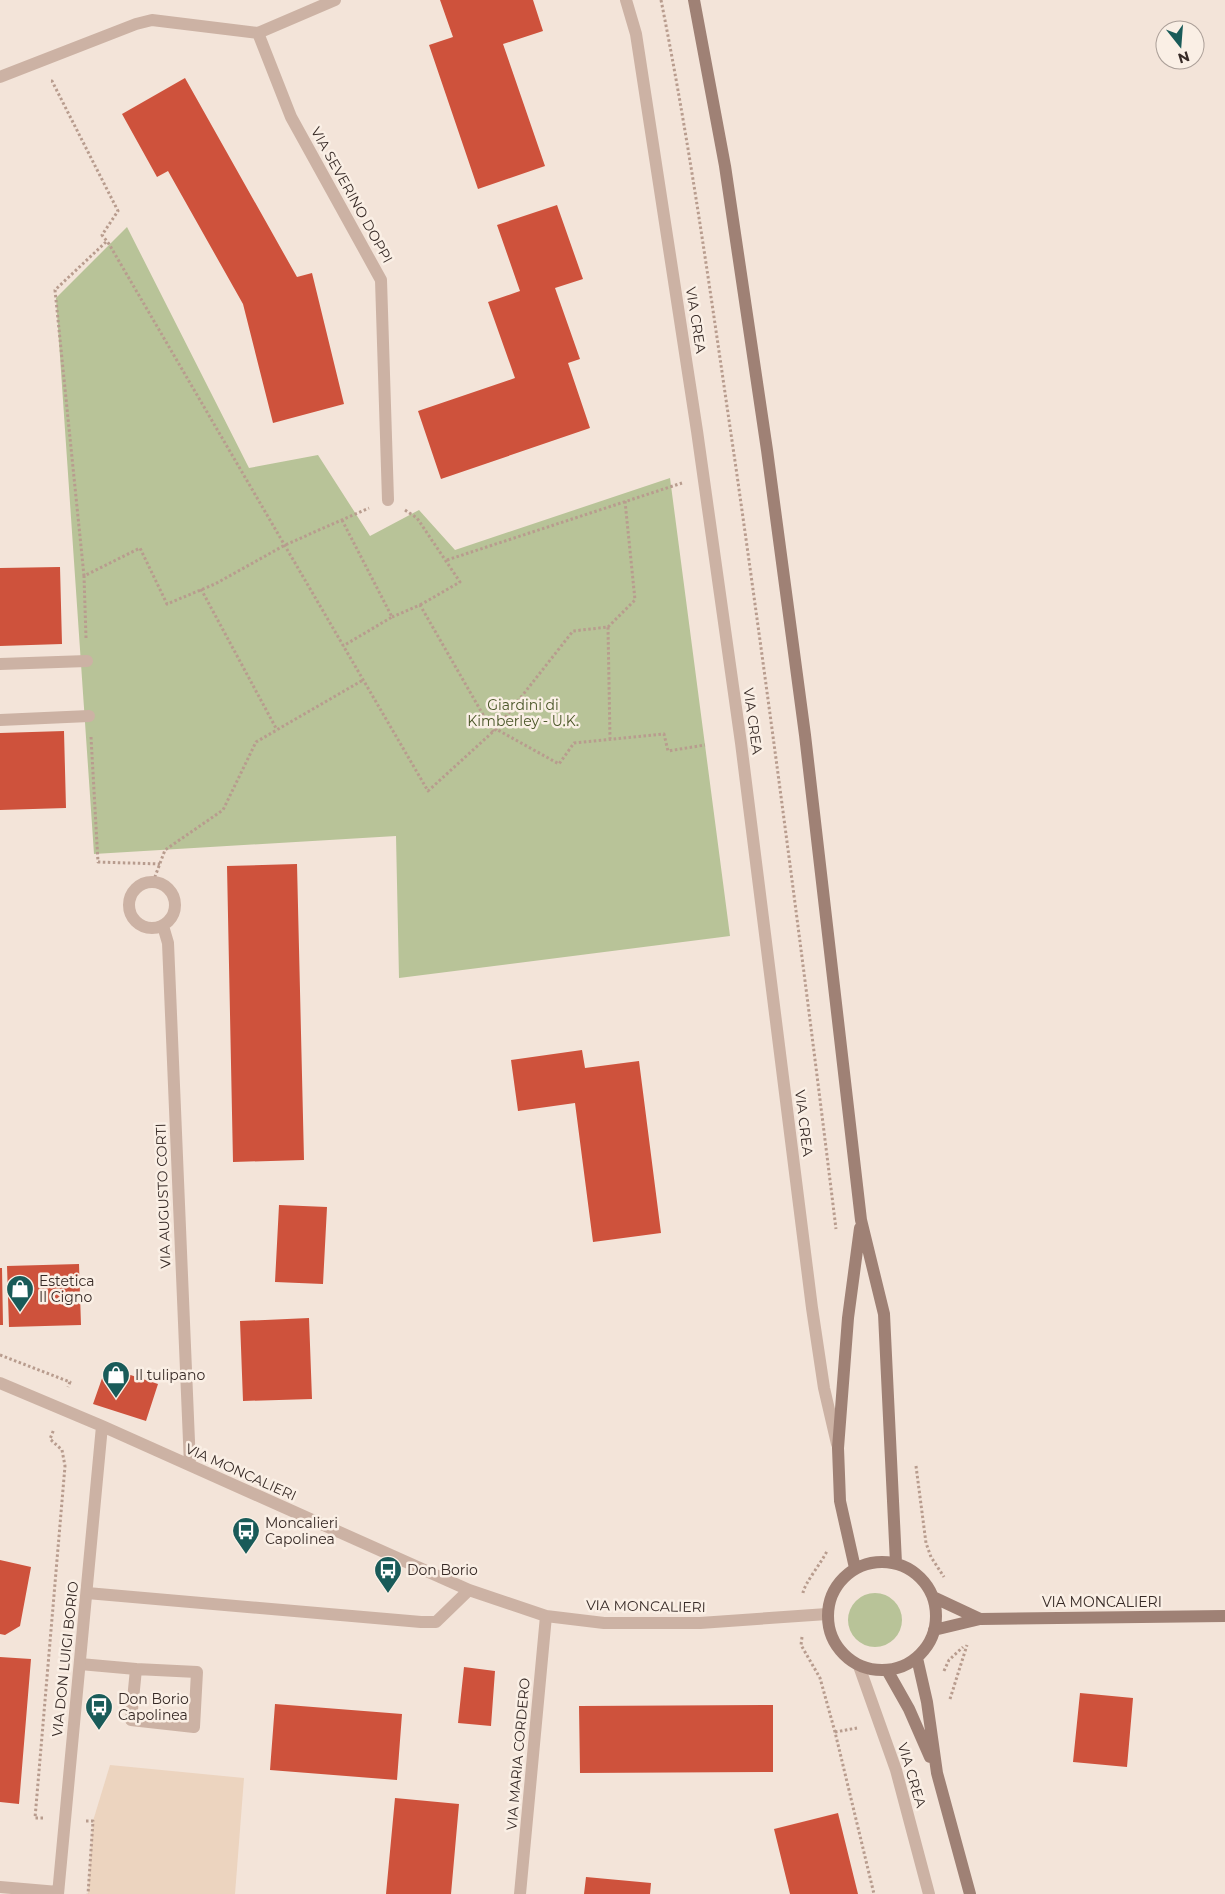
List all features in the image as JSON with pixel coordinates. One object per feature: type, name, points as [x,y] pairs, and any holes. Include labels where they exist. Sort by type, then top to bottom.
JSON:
[{"type":"street","points":[[0,77],[136,24],[152,20],[258,33],[335,0]]},
{"type":"street","name":"VIA CREA","points":[[626,0],[636,34],[704,475],[741,743],[812,1308],[824,1388],[838,1448]]},
{"type":"street","name":"VIA CREA","points":[[694,0],[725,166],[768,450],[805,735],[861,1220],[884,1314],[896,1563]]},
{"type":"street","name":"VIA SEVERINO DOPPI","points":[[258,33],[291,117],[381,280],[388,500]]},
{"type":"street","points":[[0,664],[87,661]]},
{"type":"street","points":[[0,720],[89,716]]},
{"type":"street","points":[[153,882],[167,888],[175,900],[173,915],[163,926],[156,928],[141,925],[135,920],[130,907],[130,899],[138,887],[153,882]]},
{"type":"street","name":"VIA AUGUSTO CORTI","points":[[163,926],[168,943],[190,1465]]},
{"type":"street","name":"VIA CREA","points":[[855,1568],[840,1501],[838,1448],[848,1318],[861,1220]]},
{"type":"street","name":"VIA MONCALIERI","points":[[0,1383],[102,1426],[469,1590],[546,1616],[604,1623],[700,1623],[827,1614]]},
{"type":"street","name":"VIA DON LUIGI BORIO","points":[[58,1893],[102,1426]]},
{"type":"street","points":[[868,1563],[896,1563],[912,1570],[925,1582],[933,1597],[936,1614],[934,1630],[928,1645],[917,1658],[903,1666],[887,1670],[873,1670],[859,1666],[846,1657],[835,1645],[829,1630],[827,1614],[831,1596],[841,1580],[855,1568],[868,1563]]},
{"type":"street","points":[[87,1593],[436,1622],[469,1590]]},
{"type":"street","name":"VIA MONCALIERI","points":[[933,1597],[980,1619]]},
{"type":"street","name":"VIA MARIA CORDERO","points":[[520,1894],[546,1616]]},
{"type":"street","name":"VIA MONCALIERI","points":[[934,1630],[980,1619],[1225,1616]]},
{"type":"street","name":"VIA CREA","points":[[917,1658],[927,1702],[937,1772],[970,1894]]},
{"type":"street","points":[[80,1664],[197,1672],[194,1727],[132,1720],[136,1669]]},
{"type":"street","name":"VIA CREA","points":[[859,1666],[896,1770],[929,1894]]},
{"type":"street","name":"VIA CREA","points":[[887,1670],[909,1709],[937,1772]]},
{"type":"street","points":[[0,1887],[58,1893]]},
{"type":"path","points":[[43,84],[52,81],[118,211],[102,235],[428,791],[494,730],[573,631],[608,626],[635,600],[625,501]]},
{"type":"path","points":[[87,661],[84,576],[55,290],[107,241]]},
{"type":"path","points":[[447,560],[704,475]]},
{"type":"path","points":[[84,576],[140,548],[167,604],[214,584],[285,545],[388,500],[418,518],[460,582],[420,605],[392,617],[343,646]]},
{"type":"path","points":[[342,520],[392,617]]},
{"type":"path","points":[[201,589],[278,730]]},
{"type":"path","points":[[420,605],[494,730],[559,764],[574,743],[664,734],[668,751],[705,745]]},
{"type":"path","points":[[608,626],[610,739]]},
{"type":"path","points":[[153,882],[165,850],[223,810],[256,742],[363,680]]},
{"type":"path","points":[[89,716],[98,862],[160,864]]},
{"type":"path","points":[[927,1702],[948,1708],[968,1642]]},
{"type":"path","points":[[835,1732],[880,1724]]},
{"type":"green space","name":"Giardini di Kimberley - U.K.","points":[[127,227],[249,468],[318,455],[370,536],[419,510],[455,550],[670,478],[730,936],[399,978],[396,836],[94,854],[56,298]]},
{"type":"green space","points":[[875,1593],[885,1595],[894,1601],[900,1610],[902,1620],[900,1630],[894,1639],[885,1645],[875,1647],[865,1645],[856,1639],[850,1630],[848,1620],[850,1610],[856,1601],[865,1595]]},
{"type":"shaded area","points":[[110,1765],[244,1778],[235,1894],[88,1894],[93,1821]]},
{"type":"building","points":[[440,0],[533,0],[543,31],[503,44],[545,166],[478,189],[429,45],[453,37]]},
{"type":"building","points":[[185,78],[297,277],[312,273],[344,404],[273,423],[243,304],[168,171],[157,177],[122,114]]},
{"type":"building","points":[[557,205],[583,279],[555,288],[580,359],[568,363],[590,428],[441,479],[418,411],[515,378],[488,302],[520,291],[497,225]]},
{"type":"building","points":[[60,567],[62,644],[0,646],[0,568]]},
{"type":"building","points":[[64,731],[66,808],[0,810],[0,733]]},
{"type":"building","points":[[297,864],[304,1160],[233,1162],[227,866]]},
{"type":"building","points":[[582,1050],[585,1068],[639,1061],[661,1233],[593,1242],[575,1103],[518,1111],[511,1060]]},
{"type":"building","points":[[279,1205],[327,1207],[323,1284],[275,1282]]},
{"type":"building","points":[[79,1264],[81,1325],[9,1327],[7,1266]]},
{"type":"building","points":[[0,1268],[2,1268],[3,1325],[0,1325]]},
{"type":"building","points":[[309,1318],[312,1399],[243,1401],[240,1321]]},
{"type":"building","points":[[106,1367],[158,1384],[146,1421],[93,1404]]},
{"type":"building","points":[[0,1560],[31,1567],[20,1626],[5,1635],[0,1634]]},
{"type":"building","points":[[0,1657],[31,1659],[19,1804],[0,1802]]},
{"type":"building","points":[[464,1667],[495,1671],[491,1726],[458,1723]]},
{"type":"building","points":[[1080,1693],[1133,1698],[1127,1767],[1073,1762]]},
{"type":"building","points":[[275,1704],[402,1714],[397,1780],[270,1770]]},
{"type":"building","points":[[773,1705],[773,1772],[580,1773],[579,1706]]},
{"type":"building","points":[[395,1798],[459,1804],[451,1894],[386,1894]]},
{"type":"building","points":[[838,1813],[858,1894],[790,1894],[774,1829]]},
{"type":"building","points":[[586,1877],[651,1883],[650,1894],[584,1894]]},
{"type":"place","name":"Estetica Il Cigno","points":[[20,1313]]},
{"type":"place","name":"Il tulipano","points":[[116,1399]]},
{"type":"place","name":"Moncalieri Capolinea","points":[[246,1555]]},
{"type":"place","name":"Don Borio","points":[[388,1594]]},
{"type":"place","name":"Don Borio Capolinea","points":[[99,1731]]}]
